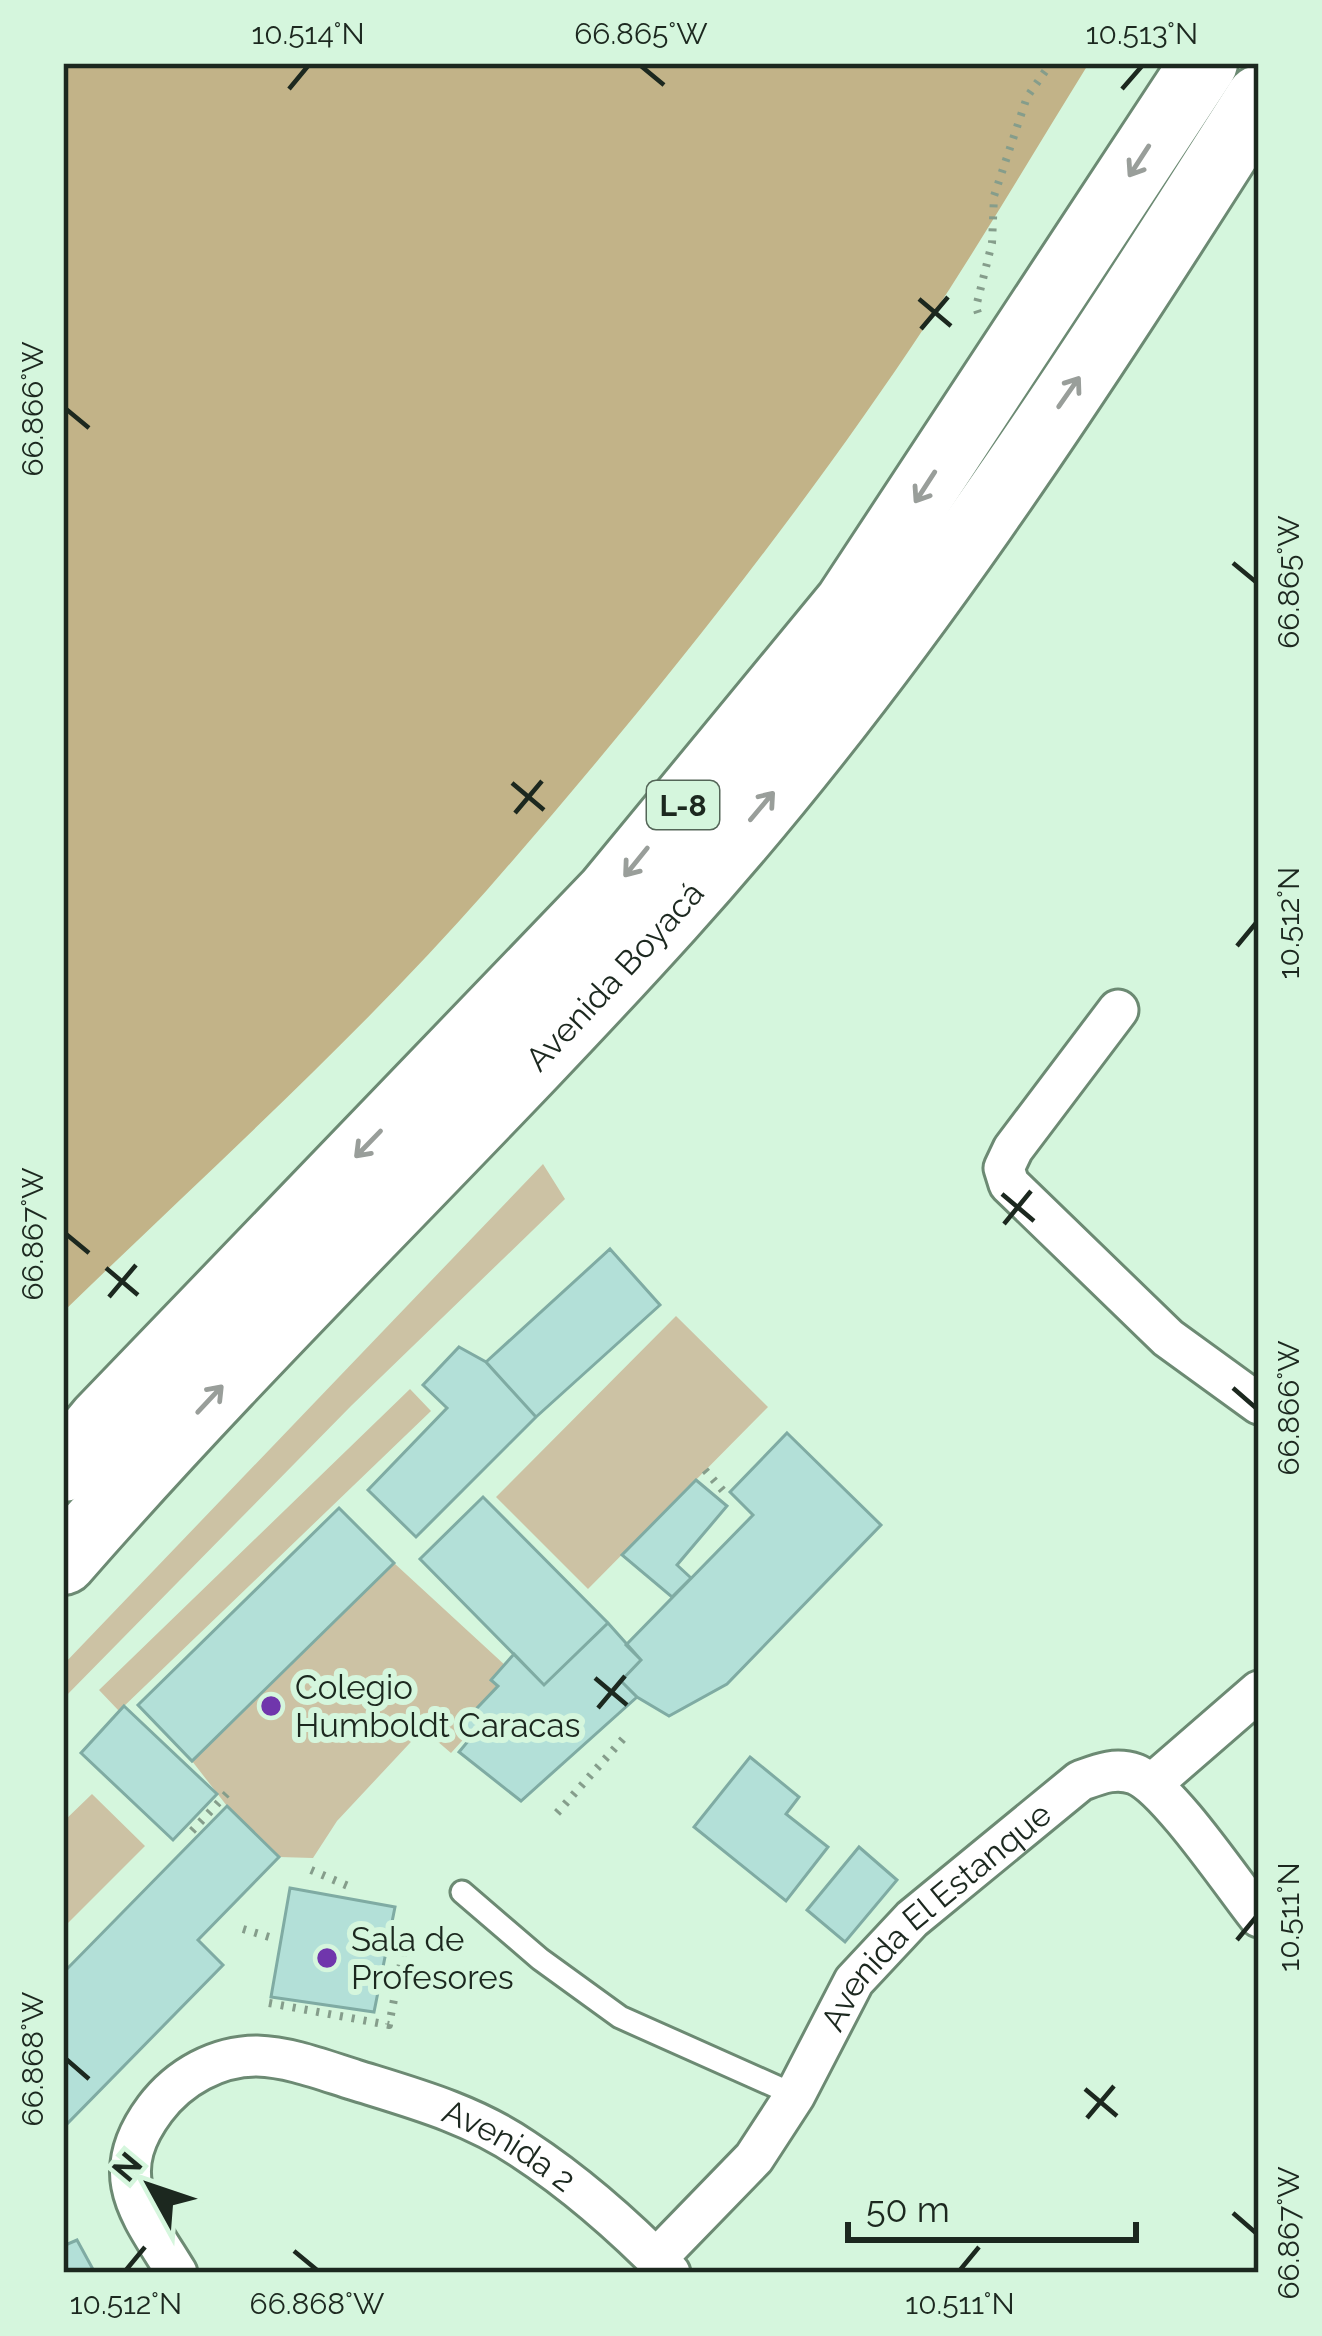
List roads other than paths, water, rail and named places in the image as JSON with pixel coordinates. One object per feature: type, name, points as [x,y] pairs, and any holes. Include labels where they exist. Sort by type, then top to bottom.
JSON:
[{"type":"highway","name":"Avenida Boyacá","points":[[63,1468],[101,1422],[609,894],[848,604],[1204,63]]},
{"type":"highway","name":"Avenida Boyacá","points":[[63,1561],[297,1306],[671,915],[873,673],[1110,332],[1259,99]]},
{"type":"street","points":[[1118,1010],[1013,1149],[1004,1168],[1009,1184],[1168,1338],[1259,1404]]},
{"type":"street","points":[[1259,1691],[1153,1783],[1259,1917]]},
{"type":"street","name":"Avenida El Estanque","points":[[663,2266],[754,2158],[794,2096],[854,1981],[912,1918],[1080,1781],[1107,1771],[1124,1771],[1153,1783]]},
{"type":"street","name":"Avenida 2","points":[[177,2273],[138,2215],[130,2186],[131,2157],[145,2122],[178,2085],[221,2061],[254,2056],[319,2068],[460,2115],[520,2146],[601,2205],[663,2266]]},
{"type":"lane","points":[[462,1892],[540,1959],[620,2017],[794,2096]]},
{"type":"place","name":"Colegio Humboldt Caracas","points":[[271,1706]]},
{"type":"place","name":"Sala de Profesores","points":[[327,1958]]}]
